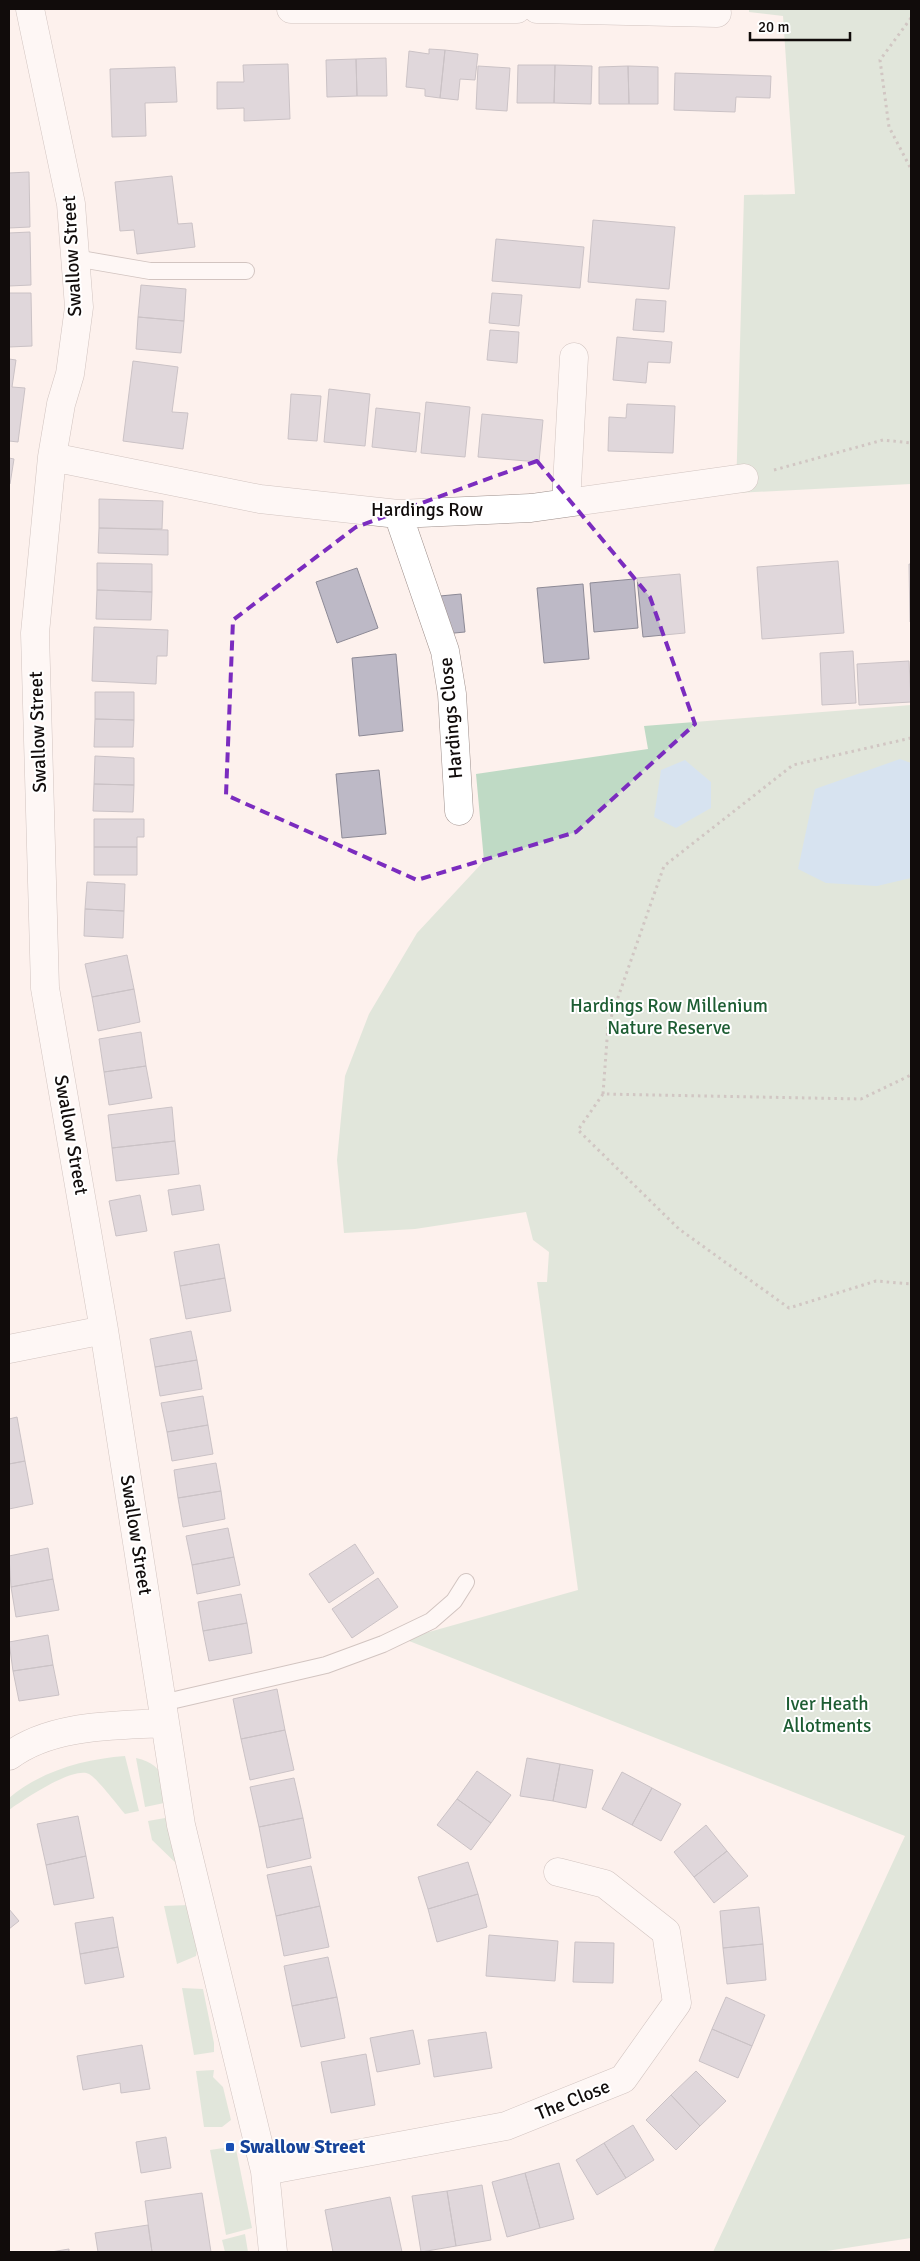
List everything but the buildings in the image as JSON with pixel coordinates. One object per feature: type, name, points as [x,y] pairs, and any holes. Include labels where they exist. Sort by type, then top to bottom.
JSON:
[{"type":"street","points":[[292,9],[517,9]]},
{"type":"street","points":[[538,9],[717,13]]},
{"type":"street","name":"Swallow Street","points":[[36,10],[71,204],[79,308],[70,374],[52,457],[35,633],[45,988],[104,1330],[181,1825],[265,2171],[273,2252]]},
{"type":"street","points":[[566,503],[574,357]]},
{"type":"street","name":"Hardings Row","points":[[52,457],[260,499],[398,514],[531,508],[744,478]]},
{"type":"street","name":"Hardings Close","points":[[398,514],[446,651],[452,694],[459,811]]},
{"type":"street","points":[[9,1349],[104,1330]]},
{"type":"street","points":[[9,1756],[26,1743],[90,1727],[163,1713]]},
{"type":"street","name":"The Close","points":[[265,2171],[506,2126],[624,2079],[677,2003],[666,1932],[605,1884],[558,1872]]},
{"type":"lane","points":[[75,258],[150,271],[246,271]]},
{"type":"lane","points":[[163,1713],[326,1666],[383,1644],[431,1620],[454,1601],[466,1582]]},
{"type":"path","points":[[911,18],[880,60],[889,128],[911,169]]},
{"type":"path","points":[[744,478],[883,440],[911,443]]},
{"type":"path","points":[[911,738],[793,765],[664,866],[608,1026],[603,1094],[578,1130],[680,1229],[789,1308],[876,1280],[911,1284]]},
{"type":"path","points":[[603,1094],[861,1099],[911,1075]]},
{"type":"highlighted area","points":[[537,461],[650,597],[695,724],[576,832],[417,880],[226,795],[233,620],[356,527]]},
{"type":"green space","points":[[749,9],[911,9],[911,484],[736,493],[744,195],[795,194],[783,16],[749,12]]},
{"type":"green space","name":"Hardings Row Millenium Nature Reserve","points":[[911,705],[911,2238],[820,2252],[713,2252],[905,1836],[404,1639],[578,1590],[537,1282],[547,1282],[549,1252],[533,1240],[526,1212],[415,1229],[344,1233],[337,1160],[345,1076],[369,1014],[417,933],[484,861],[476,774],[648,749],[644,726]]},
{"type":"green space","points":[[125,1756],[139,1811],[125,1814],[93,1777],[82,1773],[60,1779],[48,1785],[9,1810],[9,1798],[35,1780],[79,1763]]},
{"type":"green space","points":[[136,1758],[152,1764],[161,1773],[169,1802],[145,1807]]},
{"type":"green space","points":[[165,1818],[173,1823],[181,1868],[152,1840],[148,1821]]},
{"type":"green space","points":[[189,1905],[198,1945],[196,1956],[177,1964],[164,1906]]},
{"type":"green space","points":[[182,1988],[203,1989],[214,2043],[214,2052],[194,2055]]},
{"type":"green space","points":[[214,2070],[213,2077],[223,2087],[231,2120],[222,2127],[204,2127],[196,2071]]},
{"type":"green space","points":[[230,2147],[236,2149],[252,2228],[226,2235],[210,2150]]},
{"type":"green space","points":[[245,2234],[248,2252],[225,2252],[222,2240]]},
{"type":"water","points":[[900,759],[911,763],[911,878],[877,886],[826,883],[798,869],[815,789]]},
{"type":"water","points":[[685,760],[711,782],[711,808],[676,828],[654,817],[661,770]]},
{"type":"place","name":"Swallow Street","points":[[230,2147]]},
{"type":"park label","name":"Iver Heath Allotments","points":[[827,1715]]}]
